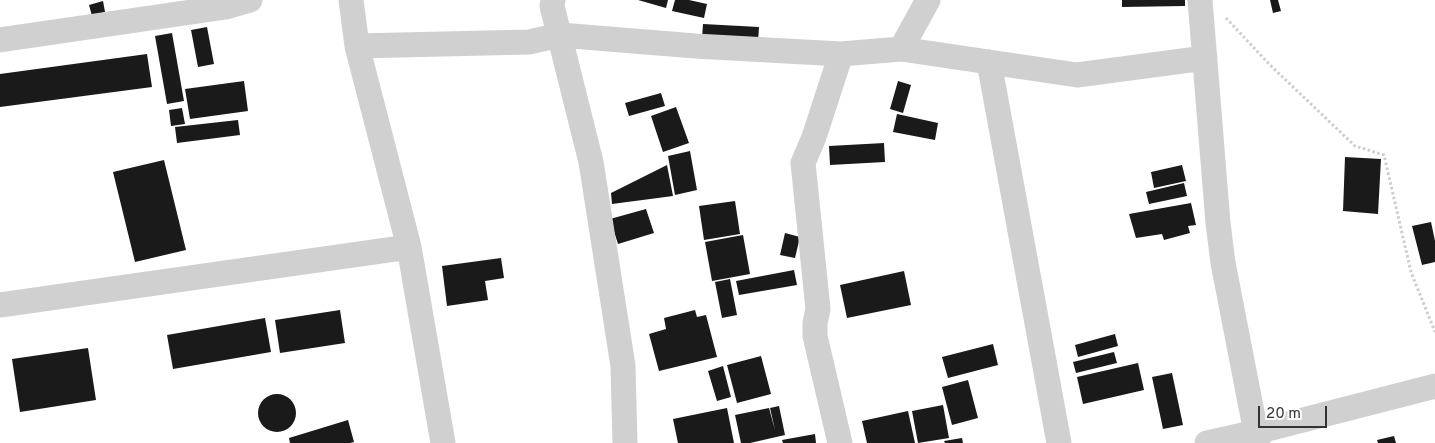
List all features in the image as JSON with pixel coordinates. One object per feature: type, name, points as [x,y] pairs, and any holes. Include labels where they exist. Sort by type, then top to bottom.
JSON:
[{"type":"street","points":[[0,40],[123,11],[226,7],[250,0]]},
{"type":"street","points":[[351,0],[357,46],[409,248],[443,443]]},
{"type":"street","points":[[553,0],[552,6],[591,162],[623,366],[626,443]]},
{"type":"street","points":[[901,49],[928,0]]},
{"type":"street","points":[[1200,0],[1223,263],[1257,438]]},
{"type":"street","points":[[357,46],[528,42],[560,35],[695,46],[841,54],[901,49],[1078,75],[1205,58]]},
{"type":"street","points":[[840,443],[815,336],[818,309],[803,163],[814,137],[841,54]]},
{"type":"street","points":[[989,62],[1059,443]]},
{"type":"street","points":[[0,305],[409,248]]},
{"type":"street","points":[[1206,443],[1257,438],[1435,386]]},
{"type":"path","points":[[1223,14],[1270,64],[1355,146],[1384,155],[1401,221],[1411,272],[1435,332]]},
{"type":"building","points":[[638,0],[668,0],[666,8]]},
{"type":"building","points":[[675,0],[689,0],[707,4],[704,18],[672,11]]},
{"type":"building","points":[[1122,0],[1185,0],[1185,6],[1122,7]]},
{"type":"building","points":[[1270,0],[1278,0],[1281,11],[1273,13]]},
{"type":"building","points":[[103,1],[105,12],[92,16],[89,5]]},
{"type":"building","points":[[703,24],[759,27],[758,42],[702,38]]},
{"type":"building","points":[[207,27],[214,64],[198,67],[191,30]]},
{"type":"building","points":[[172,33],[184,101],[167,104],[155,36]]},
{"type":"building","points":[[147,54],[152,87],[0,107],[0,74]]},
{"type":"building","points":[[244,81],[248,111],[190,119],[185,89]]},
{"type":"building","points":[[898,81],[911,85],[903,113],[890,109]]},
{"type":"building","points":[[661,93],[665,106],[629,116],[625,103]]},
{"type":"building","points":[[676,107],[689,143],[663,152],[651,116]]},
{"type":"building","points":[[182,108],[185,124],[171,126],[169,110]]},
{"type":"building","points":[[897,114],[938,123],[935,140],[893,132]]},
{"type":"building","points":[[238,120],[240,135],[177,143],[175,127]]},
{"type":"building","points":[[884,143],[885,162],[830,165],[829,146]]},
{"type":"building","points":[[690,151],[697,190],[675,195],[668,156]]},
{"type":"building","points":[[1345,157],[1381,159],[1378,214],[1343,211]]},
{"type":"building","points":[[164,160],[186,250],[135,262],[113,172]]},
{"type":"building","points":[[667,165],[673,196],[612,204],[611,193]]},
{"type":"building","points":[[1182,165],[1186,181],[1154,188],[1151,172]]},
{"type":"building","points":[[1184,183],[1187,196],[1149,204],[1146,192]]},
{"type":"building","points":[[735,201],[740,234],[704,240],[699,206]]},
{"type":"building","points":[[1191,203],[1196,225],[1188,226],[1190,233],[1164,240],[1162,234],[1136,238],[1129,214]]},
{"type":"building","points":[[646,209],[654,233],[618,244],[610,219]]},
{"type":"building","points":[[1431,222],[1435,241],[1435,262],[1422,265],[1412,226]]},
{"type":"building","points":[[785,233],[800,237],[795,258],[780,255]]},
{"type":"building","points":[[743,235],[750,274],[712,281],[705,242]]},
{"type":"building","points":[[501,258],[504,278],[485,281],[488,300],[447,306],[442,266]]},
{"type":"building","points":[[794,270],[797,285],[739,295],[736,281]]},
{"type":"building","points":[[904,271],[911,305],[847,318],[840,285]]},
{"type":"building","points":[[730,279],[737,315],[722,318],[715,282]]},
{"type":"building","points":[[340,310],[345,343],[280,353],[275,320]]},
{"type":"building","points":[[695,310],[697,317],[706,315],[717,357],[659,371],[649,334],[666,329],[664,318]]},
{"type":"building","points":[[265,318],[271,352],[173,369],[167,335]]},
{"type":"building","points":[[1115,334],[1118,346],[1078,357],[1075,345]]},
{"type":"building","points":[[993,344],[998,365],[948,378],[942,357]]},
{"type":"building","points":[[88,348],[96,400],[20,412],[12,359]]},
{"type":"building","points":[[1114,352],[1117,363],[1076,373],[1073,362]]},
{"type":"building","points":[[761,356],[771,394],[737,403],[727,365]]},
{"type":"building","points":[[1138,363],[1144,390],[1083,404],[1077,377]]},
{"type":"building","points":[[723,366],[731,397],[717,401],[708,371]]},
{"type":"building","points":[[1172,373],[1183,425],[1163,429],[1152,377]]},
{"type":"building","points":[[968,380],[978,418],[952,425],[942,387]]},
{"type":"building","points":[[277,394],[290,400],[296,413],[290,426],[277,432],[264,426],[258,413],[264,400]]},
{"type":"building","points":[[943,405],[949,438],[918,443],[912,411]]},
{"type":"building","points":[[779,406],[785,435],[750,443],[741,443],[735,415],[769,408],[775,430],[770,408]]},
{"type":"building","points":[[727,408],[734,443],[678,443],[673,419]]},
{"type":"building","points":[[908,411],[915,443],[867,443],[862,421]]},
{"type":"building","points":[[348,420],[354,442],[290,443],[289,438]]},
{"type":"building","points":[[815,434],[816,443],[783,443],[782,440]]},
{"type":"building","points":[[1394,436],[1396,443],[1378,443],[1377,440]]},
{"type":"building","points":[[962,438],[963,443],[945,443],[944,441]]}]
